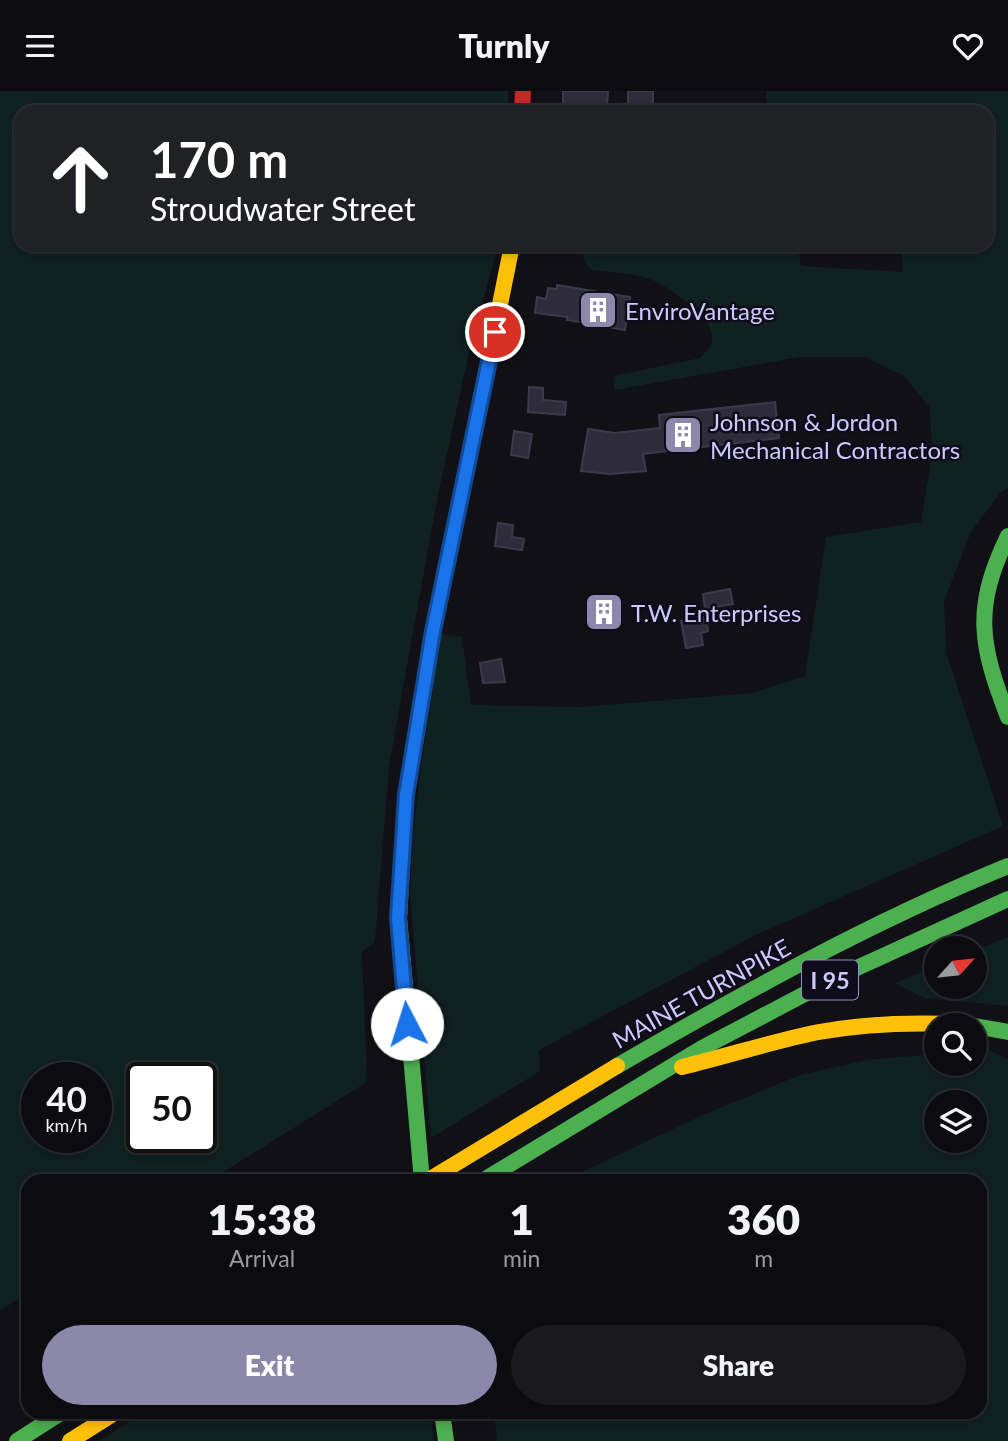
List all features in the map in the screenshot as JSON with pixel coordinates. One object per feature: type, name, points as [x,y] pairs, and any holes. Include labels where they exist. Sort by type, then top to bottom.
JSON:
[{"type":"main road","points":[[421,1174],[398,918],[406,795],[422,693],[511,252]]},
{"type":"main road","points":[[1008,536],[996,558],[986,587],[982,618],[985,648],[1008,717]]},
{"type":"main road","points":[[1008,558],[998,584],[993,620],[995,646],[1008,689]]},
{"type":"main road","name":"MAINE TURNPIKE","points":[[438,1174],[539,1110],[741,994],[812,957],[1006,865]]},
{"type":"main road","name":"MAINE TURNPIKE","points":[[493,1174],[657,1074],[837,977],[1008,899]]},
{"type":"main road","points":[[657,1074],[824,1031],[924,1024]]},
{"type":"main road","points":[[987,1028],[1008,1032]]},
{"type":"main road","points":[[17,1441],[51,1419]]},
{"type":"main road","points":[[70,1441],[105,1419]]},
{"type":"main road","points":[[443,1419],[446,1441]]},
{"type":"shaded area","points":[[0,91],[508,91],[508,105],[14,105],[14,252],[496,252],[468,357],[437,500],[389,768],[375,942],[362,952],[367,1082],[220,1174],[21,1174],[21,1298],[0,1310]]},
{"type":"shaded area","points":[[766,91],[1008,91],[1008,488],[1001,492],[971,532],[944,601],[946,652],[1003,826],[756,935],[539,1050],[540,1071],[431,1138],[410,896],[420,774],[441,634],[462,637],[471,705],[582,707],[752,693],[805,676],[826,537],[921,522],[932,456],[930,408],[904,376],[865,357],[800,357],[615,390],[613,376],[700,358],[710,345],[712,335],[704,319],[675,293],[647,278],[592,270],[584,259],[583,252],[798,252],[801,266],[903,272],[902,252],[994,252],[994,105],[767,105]]},
{"type":"shaded area","points":[[1008,937],[1008,1006],[934,999],[987,999],[987,945]]},
{"type":"shaded area","points":[[924,971],[924,998],[895,983]]},
{"type":"shaded area","points":[[987,1049],[1008,1059],[1008,1441],[497,1441],[495,1419],[987,1419],[987,1174],[578,1174],[705,1114],[800,1075],[867,1060],[924,1055],[924,1076],[987,1076]]},
{"type":"shaded area","points":[[134,1419],[431,1419],[434,1441],[99,1441]]},
{"type":"building","points":[[563,91],[608,91],[607,105],[563,105]]},
{"type":"building","points":[[628,91],[653,91],[653,105],[628,105]]},
{"type":"building","name":"EnviroVantage","points":[[557,285],[630,297],[625,330],[535,313],[537,297],[546,299],[548,288],[557,289]]},
{"type":"building","points":[[529,387],[543,388],[543,400],[566,402],[565,415],[528,412]]},
{"type":"building","name":"Johnson & Jordon Mechanical Contractors","points":[[775,402],[779,438],[643,454],[646,471],[610,474],[581,471],[588,429],[615,433],[660,428],[659,415]]},
{"type":"building","points":[[514,431],[532,434],[528,458],[511,455]]},
{"type":"building","points":[[498,523],[513,525],[512,537],[524,539],[522,550],[495,546]]},
{"type":"building","points":[[730,589],[733,604],[705,609],[703,594]]},
{"type":"building","points":[[706,617],[708,631],[701,633],[703,645],[686,648],[681,621]]},
{"type":"building","points":[[501,659],[505,682],[483,683],[480,663]]},
{"type":"traffic: fast","points":[[421,1174],[399,918],[406,795],[433,631],[493,339]]},
{"type":"traffic: fast","points":[[1008,536],[989,585],[984,627],[991,668],[1008,717]]},
{"type":"traffic: fast","points":[[617,1066],[809,959],[908,910],[1008,866]]},
{"type":"traffic: fast","points":[[494,1174],[702,1048],[837,977],[1008,899]]},
{"type":"traffic: fast","points":[[987,1028],[1008,1032]]},
{"type":"traffic: fast","points":[[17,1441],[51,1419]]},
{"type":"traffic: fast","points":[[443,1419],[446,1441]]},
{"type":"traffic: slow","points":[[493,339],[511,252]]},
{"type":"traffic: slow","points":[[682,1067],[819,1032],[895,1024],[924,1024]]},
{"type":"traffic: slow","points":[[439,1174],[617,1066]]},
{"type":"traffic: slow","points":[[70,1441],[105,1419]]},
{"type":"traffic: jam","points":[[522,105],[523,91]]},
{"type":"place","name":"EnviroVantage","points":[[598,310]]},
{"type":"place","name":"Johnson & Jordon Mechanical Contractors","points":[[683,435]]},
{"type":"place","name":"T.W. Enterprises","points":[[604,612]]},
{"type":"route","points":[[407,1024],[398,918],[406,795],[433,631],[495,332]]}]
